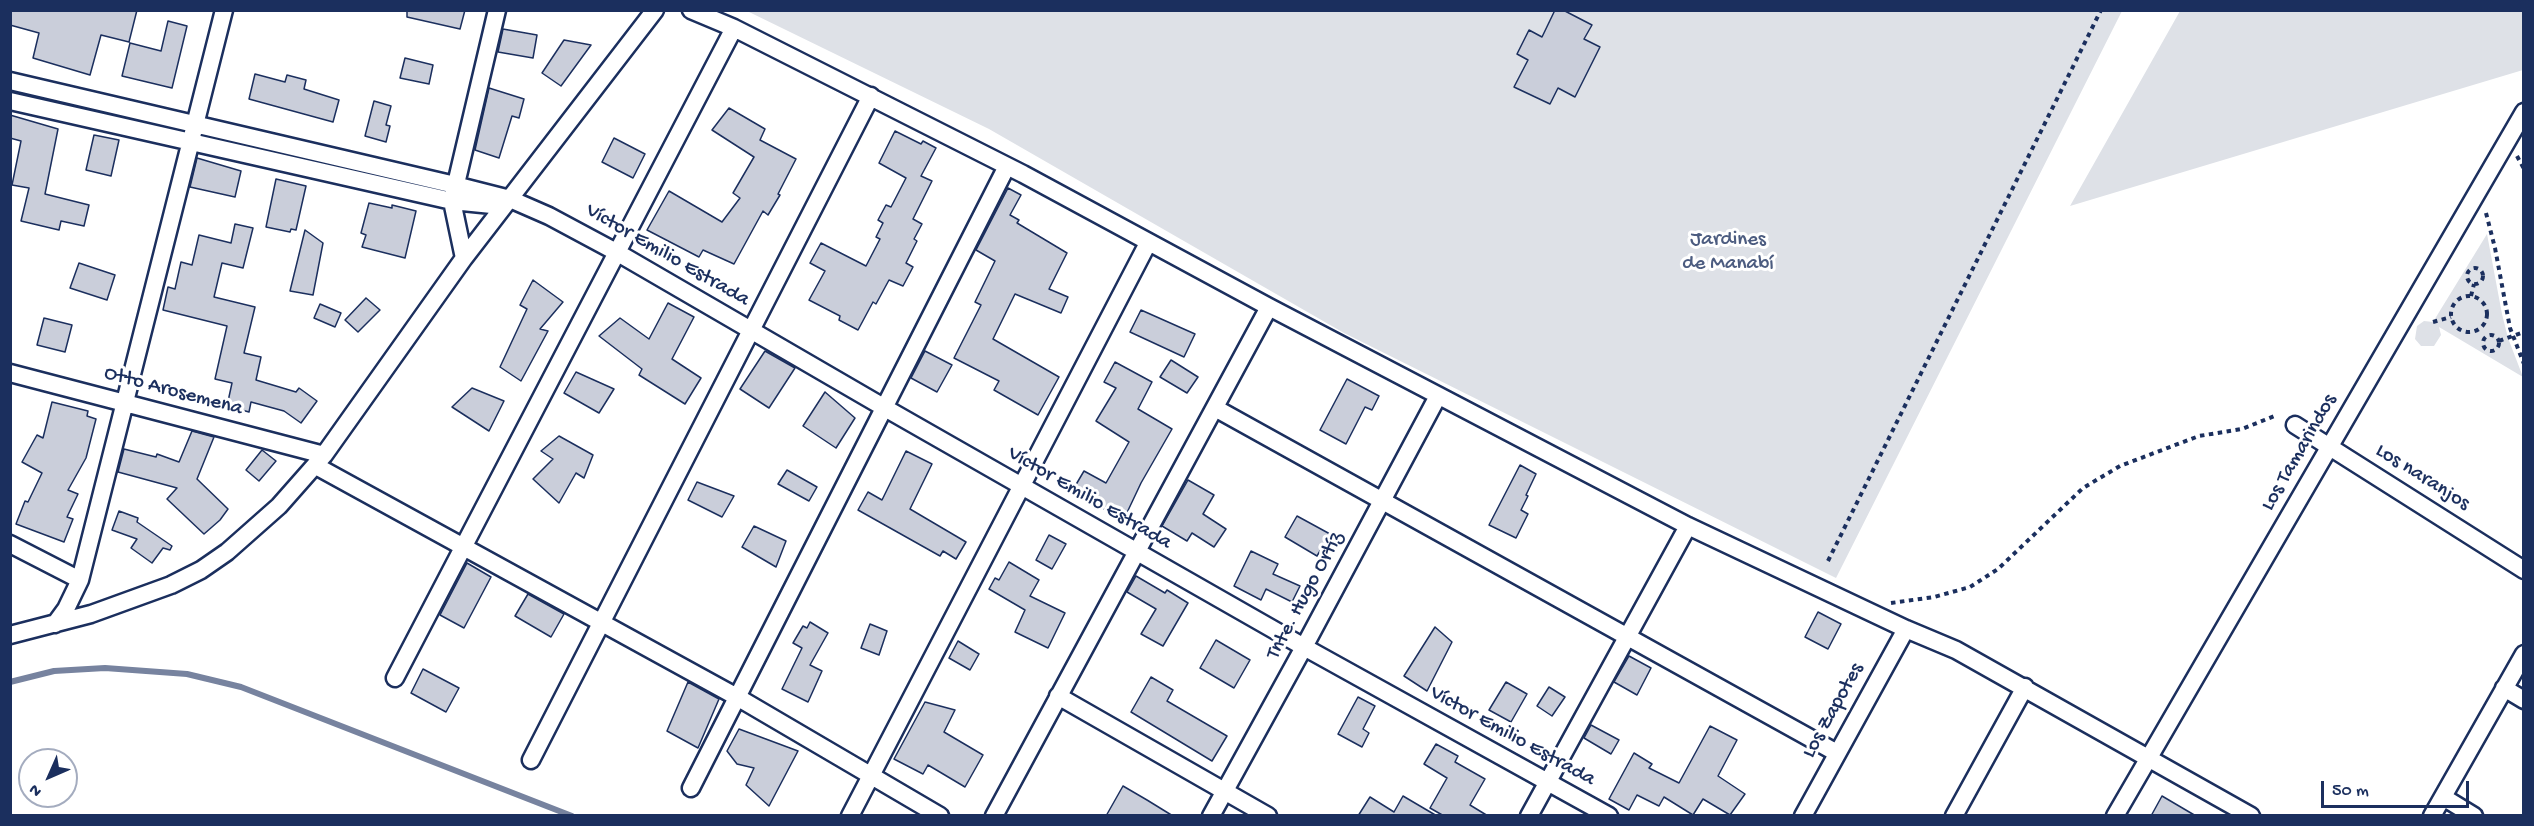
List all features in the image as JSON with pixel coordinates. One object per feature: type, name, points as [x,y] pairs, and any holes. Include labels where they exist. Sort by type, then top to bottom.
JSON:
[{"type":"street","points":[[55,624],[66,609],[80,580],[224,10]]},
{"type":"street","points":[[464,258],[453,193],[498,10]]},
{"type":"street","points":[[10,635],[133,600],[201,570],[254,531],[320,460],[464,258],[655,10]]},
{"type":"street","points":[[691,10],[734,28],[1007,166],[1269,307],[1688,526],[1906,629],[1956,650],[2251,816]]},
{"type":"street","points":[[395,678],[734,28]]},
{"type":"street","points":[[10,81],[195,125],[453,193]]},
{"type":"street","points":[[531,760],[871,96]]},
{"type":"street","points":[[10,101],[190,143],[453,193]]},
{"type":"street","name":"Los Tamarindos","points":[[2115,816],[2523,112]]},
{"type":"street","points":[[691,788],[1007,166]]},
{"type":"street","name":"Víctor Emilio Estrada","points":[[453,193],[506,203],[549,216],[618,253],[1304,647],[1609,816]]},
{"type":"street","points":[[850,816],[1148,243]]},
{"type":"street","points":[[993,816],[1269,307]]},
{"type":"street","name":"Otto Arosemena","points":[[10,373],[125,403],[320,460],[464,545],[737,697],[940,816]]},
{"type":"street","name":"Tnte. Hugo Ortíz","points":[[1211,816],[1438,396]]},
{"type":"street","points":[[1215,408],[1837,753]]},
{"type":"street","name":"Los naranjos","points":[[2295,425],[2523,570]]},
{"type":"street","points":[[1529,816],[1688,526]]},
{"type":"street","points":[[10,544],[80,580]]},
{"type":"street","name":"Los Zapotes","points":[[1803,816],[1906,629]]},
{"type":"street","points":[[2432,816],[2523,654]]},
{"type":"street","points":[[1954,816],[2025,687]]},
{"type":"street","points":[[2504,688],[2523,700]]},
{"type":"street","points":[[1058,696],[1268,816]]},
{"type":"street","points":[[2443,797],[2474,816]]},
{"type":"path","points":[[1828,561],[2101,10]]},
{"type":"path","points":[[2476,194],[2487,216],[2512,336],[2523,364]]},
{"type":"path","points":[[2475,267],[2482,271],[2483,276],[2479,283],[2474,284],[2469,282],[2467,274],[2475,267]]},
{"type":"path","points":[[2471,296],[2474,284]]},
{"type":"path","points":[[2471,296],[2478,299],[2486,308],[2486,319],[2474,331],[2462,330],[2451,317],[2456,300],[2471,296]]},
{"type":"path","points":[[2433,322],[2451,317]]},
{"type":"path","points":[[2479,328],[2486,336]]},
{"type":"path","points":[[2499,341],[2523,332]]},
{"type":"path","points":[[2486,336],[2494,335],[2499,341]]},
{"type":"path","points":[[2484,346],[2486,336]]},
{"type":"path","points":[[2484,346],[2490,351],[2496,350],[2499,341]]},
{"type":"path","points":[[2476,348],[2484,346]]},
{"type":"path","points":[[1860,607],[1935,597],[1970,587],[1998,569],[2083,488],[2120,466],[2199,436],[2242,429],[2277,415]]},
{"type":"green space","name":"Jardines de Manabí","points":[[747,11],[2122,11],[1836,578],[1344,333],[989,129]]},
{"type":"green space","points":[[2180,11],[2523,11],[2523,70],[2070,206]]},
{"type":"green space","points":[[2487,234],[2508,338],[2523,377],[2439,327],[2441,335],[2434,346],[2421,346],[2415,339],[2417,326],[2424,321],[2433,322]]},
{"type":"building","points":[[10,10],[137,10],[129,42],[101,35],[90,75],[33,58],[39,33],[10,25]]},
{"type":"building","points":[[407,10],[465,10],[460,29],[407,17]]},
{"type":"building","points":[[1555,10],[1563,10],[1592,25],[1584,39],[1600,47],[1575,97],[1558,88],[1550,104],[1514,87],[1528,60],[1517,54],[1529,30],[1542,37]]},
{"type":"building","points":[[168,21],[187,26],[172,88],[122,76],[130,43],[161,51]]},
{"type":"building","points":[[503,29],[537,35],[533,58],[498,52]]},
{"type":"building","points":[[564,40],[591,45],[561,86],[542,73]]},
{"type":"building","points":[[405,58],[433,65],[429,84],[400,78]]},
{"type":"building","points":[[255,74],[285,82],[287,75],[306,80],[304,89],[339,100],[333,122],[249,99]]},
{"type":"building","points":[[489,88],[524,99],[519,118],[512,116],[499,158],[475,150]]},
{"type":"building","points":[[374,101],[391,106],[386,125],[390,126],[386,142],[365,136]]},
{"type":"building","points":[[729,108],[765,129],[760,140],[796,159],[778,194],[780,195],[768,215],[763,211],[734,264],[703,250],[699,257],[647,230],[669,191],[722,222],[740,198],[733,193],[754,157],[712,130]]},
{"type":"building","points":[[10,115],[58,129],[45,194],[89,205],[84,226],[61,221],[59,230],[21,221],[29,188],[12,185],[21,141],[10,138]]},
{"type":"building","points":[[895,131],[921,144],[923,141],[936,148],[921,176],[932,181],[913,219],[922,224],[914,239],[917,241],[906,263],[913,267],[903,286],[889,280],[876,304],[873,302],[858,330],[839,320],[840,316],[809,300],[825,271],[810,263],[821,243],[866,266],[880,239],[876,237],[883,223],[878,220],[886,205],[891,207],[906,178],[879,163]]},
{"type":"building","points":[[94,135],[119,140],[111,176],[86,170]]},
{"type":"building","points":[[614,138],[645,154],[633,178],[602,162]]},
{"type":"building","points":[[197,158],[241,171],[235,197],[190,187]]},
{"type":"building","points":[[276,179],[306,186],[296,230],[291,229],[290,232],[266,227]]},
{"type":"building","points":[[1008,188],[1021,195],[1010,215],[1019,220],[1017,223],[1067,253],[1049,289],[1068,297],[1061,313],[1015,294],[993,339],[1059,377],[1038,415],[994,390],[999,381],[954,358],[981,305],[975,302],[995,261],[976,250]]},
{"type":"building","points":[[369,203],[392,208],[392,205],[416,211],[405,258],[362,247],[366,235],[361,233]]},
{"type":"building","points":[[235,224],[253,228],[243,268],[222,263],[214,297],[255,307],[244,353],[261,357],[256,380],[296,392],[299,388],[317,401],[301,423],[284,411],[251,402],[249,412],[227,406],[232,383],[215,379],[227,326],[163,310],[168,287],[175,289],[181,262],[192,265],[199,235],[231,243]]},
{"type":"building","points":[[305,230],[323,243],[313,295],[290,291]]},
{"type":"building","points":[[79,263],[115,275],[107,300],[70,288]]},
{"type":"building","points":[[533,280],[563,302],[540,329],[548,331],[521,381],[500,367],[527,309],[520,305]]},
{"type":"building","points":[[366,298],[380,310],[358,332],[345,320]]},
{"type":"building","points":[[668,303],[694,317],[672,359],[701,378],[685,404],[639,375],[642,369],[599,336],[620,318],[649,339]]},
{"type":"building","points":[[320,304],[341,313],[335,327],[314,318]]},
{"type":"building","points":[[1141,310],[1195,334],[1184,357],[1130,332]]},
{"type":"building","points":[[44,318],[72,325],[65,352],[37,345]]},
{"type":"building","points":[[765,351],[795,368],[769,408],[740,389]]},
{"type":"building","points":[[925,351],[952,365],[937,392],[911,378]]},
{"type":"building","points":[[1171,360],[1198,377],[1187,393],[1160,377]]},
{"type":"building","points":[[1115,362],[1152,382],[1138,409],[1172,429],[1141,483],[1124,519],[1095,504],[1097,501],[1074,488],[1084,471],[1106,483],[1129,442],[1096,421],[1116,388],[1104,382]]},
{"type":"building","points":[[576,372],[614,389],[599,413],[564,393]]},
{"type":"building","points":[[1347,379],[1379,396],[1372,410],[1365,407],[1346,444],[1320,430]]},
{"type":"building","points":[[472,388],[504,401],[489,431],[452,407]]},
{"type":"building","points":[[825,392],[855,418],[836,448],[803,426]]},
{"type":"building","points":[[52,402],[88,411],[87,416],[96,419],[86,458],[68,490],[78,494],[67,517],[73,519],[64,542],[16,524],[25,501],[28,502],[42,473],[22,462],[37,435],[43,438]]},
{"type":"building","points":[[192,431],[214,437],[197,479],[228,509],[220,520],[204,534],[167,499],[177,488],[118,472],[124,449],[156,457],[157,454],[179,462]]},
{"type":"building","points":[[559,436],[593,455],[584,478],[576,473],[559,503],[533,479],[553,459],[541,451]]},
{"type":"building","points":[[262,450],[276,461],[259,481],[246,470]]},
{"type":"building","points":[[906,451],[932,464],[910,509],[966,542],[956,559],[943,551],[940,556],[858,510],[868,492],[882,500]]},
{"type":"building","points":[[1520,465],[1536,474],[1521,510],[1528,514],[1516,538],[1489,525]]},
{"type":"building","points":[[787,470],[817,487],[809,501],[778,484]]},
{"type":"building","points":[[1188,480],[1214,495],[1203,514],[1226,529],[1214,547],[1192,533],[1187,541],[1162,526]]},
{"type":"building","points":[[697,482],[734,496],[722,517],[688,500]]},
{"type":"building","points":[[119,511],[138,518],[137,522],[172,546],[170,550],[163,548],[152,563],[131,548],[137,539],[112,530]]},
{"type":"building","points":[[1297,516],[1330,534],[1317,556],[1285,537]]},
{"type":"building","points":[[754,526],[786,541],[776,567],[742,547]]},
{"type":"building","points":[[1049,535],[1066,544],[1052,569],[1036,560]]},
{"type":"building","points":[[1251,551],[1278,564],[1273,574],[1300,586],[1292,602],[1266,589],[1261,600],[1234,586]]},
{"type":"building","points":[[1009,562],[1039,580],[1030,596],[1065,613],[1048,648],[1015,632],[1025,610],[989,589],[995,578],[999,580]]},
{"type":"building","points":[[467,563],[491,577],[464,628],[440,615]]},
{"type":"building","points":[[1136,576],[1165,593],[1167,590],[1188,603],[1163,646],[1141,634],[1156,609],[1127,592]]},
{"type":"building","points":[[528,594],[564,614],[551,637],[515,616]]},
{"type":"building","points":[[1818,612],[1841,624],[1828,649],[1805,637]]},
{"type":"building","points":[[810,622],[828,633],[810,665],[822,671],[808,702],[782,689],[802,648],[793,643],[803,626],[807,628]]},
{"type":"building","points":[[870,624],[887,631],[879,655],[861,648]]},
{"type":"building","points":[[1435,627],[1452,642],[1427,691],[1404,676]]},
{"type":"building","points":[[1216,640],[1250,660],[1234,688],[1200,668]]},
{"type":"building","points":[[958,641],[979,654],[970,670],[949,658]]},
{"type":"building","points":[[1629,656],[1651,668],[1637,695],[1614,682]]},
{"type":"building","points":[[423,669],[459,688],[446,712],[411,693]]},
{"type":"building","points":[[1151,677],[1173,690],[1167,701],[1227,736],[1212,761],[1131,712]]},
{"type":"building","points":[[688,682],[719,699],[698,748],[667,731]]},
{"type":"building","points":[[1506,682],[1527,694],[1511,722],[1489,710]]},
{"type":"building","points":[[1549,687],[1565,697],[1552,716],[1537,706]]},
{"type":"building","points":[[1358,697],[1375,706],[1363,729],[1369,733],[1362,747],[1338,734]]},
{"type":"building","points":[[925,702],[955,710],[944,732],[983,755],[965,787],[928,765],[923,774],[894,759]]},
{"type":"building","points":[[1591,725],[1619,740],[1611,754],[1584,738]]},
{"type":"building","points":[[1710,726],[1737,740],[1718,776],[1745,794],[1730,815],[1703,799],[1693,815],[1664,797],[1659,806],[1637,795],[1629,810],[1609,799],[1634,753],[1652,764],[1649,768],[1679,783]]},
{"type":"building","points":[[739,729],[798,751],[769,806],[746,785],[754,768],[737,764],[727,751]]},
{"type":"building","points":[[1436,744],[1458,756],[1455,762],[1485,779],[1470,805],[1488,816],[1444,816],[1430,808],[1447,778],[1424,764]]},
{"type":"building","points":[[1123,786],[1147,800],[1173,816],[1106,816]]},
{"type":"building","points":[[1403,796],[1437,816],[1358,816],[1370,797],[1394,812]]},
{"type":"building","points":[[2162,796],[2196,816],[2151,816]]},
{"type":"waterway","points":[[10,682],[54,671],[105,668],[187,674],[241,687],[572,816]]}]
